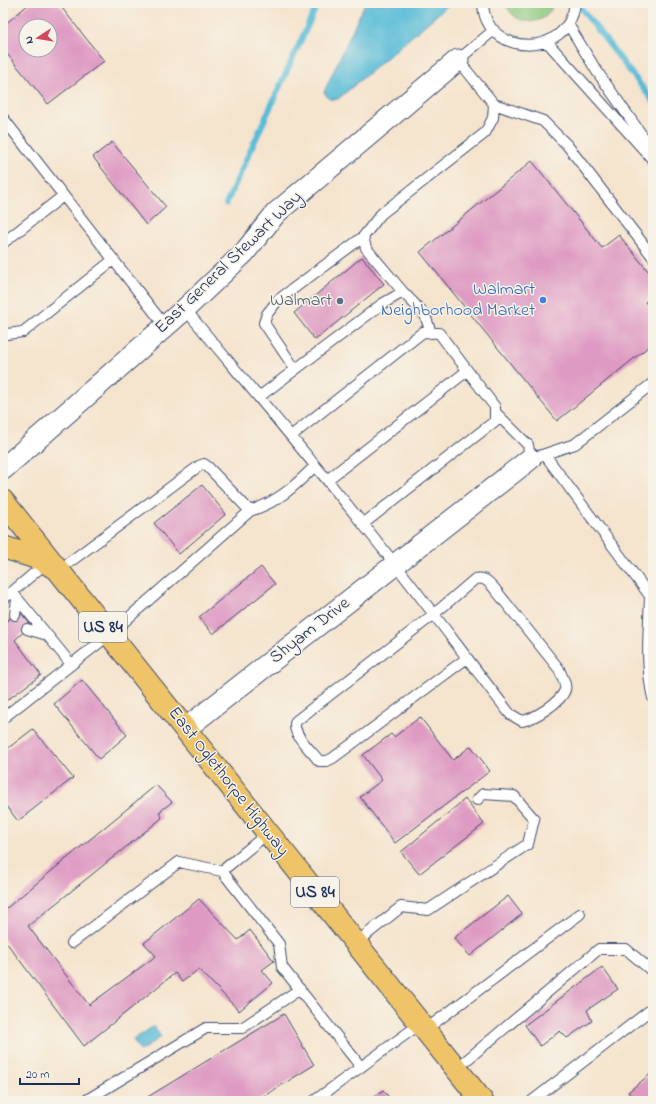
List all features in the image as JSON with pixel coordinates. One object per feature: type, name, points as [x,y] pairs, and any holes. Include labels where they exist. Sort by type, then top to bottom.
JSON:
[{"type":"highway","name":"East Oglethorpe Highway","points":[[3,501],[53,567],[109,634],[481,1101]]},
{"type":"highway","points":[[3,547],[20,551],[53,567]]},
{"type":"street","name":"East General Stewart Way","points":[[3,469],[185,309],[244,253],[276,213],[458,60]]},
{"type":"street","name":"Shyam Drive","points":[[185,729],[394,565],[537,457]]},
{"type":"lane","points":[[483,3],[487,19],[494,30],[505,39],[518,44],[533,46],[547,42],[559,35],[568,24],[574,10],[574,3]]},
{"type":"lane","points":[[568,24],[596,70],[653,151]]},
{"type":"lane","points":[[494,30],[458,60],[494,104],[543,121],[567,145],[653,257]]},
{"type":"lane","points":[[547,42],[653,160]]},
{"type":"lane","points":[[295,369],[264,323],[267,314],[278,300],[363,237],[381,214],[485,133],[494,118],[494,104]]},
{"type":"lane","points":[[3,118],[165,326]]},
{"type":"lane","points":[[3,243],[63,196]]},
{"type":"lane","points":[[363,237],[366,248],[425,315],[431,332]]},
{"type":"lane","points":[[3,332],[7,334],[23,332],[113,260]]},
{"type":"lane","points":[[259,397],[382,304],[404,292]]},
{"type":"lane","points":[[185,309],[363,524],[394,565],[433,615],[467,658],[510,714],[522,721],[538,716],[562,696],[566,689],[559,669],[488,581],[481,578],[475,579],[433,615],[296,721],[294,724],[296,731],[319,761],[327,761],[467,658]]},
{"type":"lane","points":[[291,436],[424,332],[439,333],[495,407],[496,421],[363,524]]},
{"type":"lane","points":[[327,480],[467,370]]},
{"type":"lane","points":[[537,457],[575,444],[653,383]]},
{"type":"lane","points":[[495,412],[528,445],[651,598],[648,658],[650,685],[653,698]]},
{"type":"lane","points":[[3,599],[14,596],[53,567],[204,464],[250,511]]},
{"type":"lane","points":[[3,718],[109,634],[250,511],[274,502],[301,480],[315,466]]},
{"type":"lane","points":[[14,596],[14,615]]},
{"type":"lane","points":[[14,596],[71,664]]},
{"type":"lane","points":[[27,629],[47,635]]},
{"type":"lane","points":[[356,943],[401,907],[428,910],[528,844],[534,819],[514,796],[483,794],[477,800]]},
{"type":"lane","points":[[222,871],[268,833]]},
{"type":"lane","points":[[72,943],[179,862],[222,871],[279,944],[282,967],[361,1067]]},
{"type":"lane","points":[[314,1101],[361,1067],[423,1027],[580,914]]},
{"type":"lane","points":[[456,1069],[599,949],[626,949],[653,972]]},
{"type":"lane","points":[[85,1101],[206,1028],[242,1028],[300,989]]},
{"type":"lane","points":[[532,1101],[653,1008]]},
{"type":"green space","points":[[506,3],[553,3],[550,11],[544,17],[538,20],[530,21],[522,20],[515,16],[510,11]]},
{"type":"water","points":[[365,3],[451,3],[338,99],[329,99],[324,92]]},
{"type":"water","points":[[154,1026],[161,1037],[140,1051],[133,1040]]},
{"type":"building","points":[[30,3],[58,3],[104,61],[48,104],[3,49],[3,26]]},
{"type":"building","points":[[112,142],[166,207],[146,225],[93,157]]},
{"type":"building","points":[[532,161],[602,248],[619,235],[653,277],[653,295],[645,302],[653,312],[653,343],[557,421],[420,252]]},
{"type":"building","points":[[362,257],[384,284],[315,340],[294,313]]},
{"type":"building","points":[[202,485],[226,514],[179,554],[154,523]]},
{"type":"building","points":[[261,567],[275,584],[213,634],[199,617]]},
{"type":"building","points":[[19,611],[31,625],[15,640],[41,675],[3,703],[3,624]]},
{"type":"building","points":[[82,680],[127,735],[99,759],[54,704]]},
{"type":"building","points":[[420,717],[453,760],[471,746],[490,771],[395,843],[360,797],[382,780],[363,755],[391,734],[394,737]]},
{"type":"building","points":[[33,729],[73,778],[18,821],[3,802],[3,752]]},
{"type":"building","points":[[156,785],[172,802],[159,812],[162,818],[28,926],[89,1005],[156,956],[144,943],[199,899],[238,940],[250,930],[274,961],[262,970],[273,983],[239,1011],[199,969],[182,982],[175,973],[84,1046],[3,938],[3,911]]},
{"type":"building","points":[[465,799],[484,824],[419,874],[401,852]]},
{"type":"building","points":[[508,896],[522,914],[470,956],[454,938]]},
{"type":"building","points":[[602,967],[618,989],[587,1010],[592,1021],[567,1038],[560,1031],[540,1046],[525,1025]]},
{"type":"building","points":[[284,1014],[314,1065],[256,1101],[141,1101]]},
{"type":"building","points":[[653,1072],[653,1101],[635,1101],[628,1092]]},
{"type":"building","points":[[383,1090],[392,1101],[369,1101]]},
{"type":"waterway","points":[[226,204],[318,3]]},
{"type":"waterway","points":[[577,3],[653,101]]},
{"type":"place","name":"Walmart Neighborhood Market","points":[[543,300]]},
{"type":"place","name":"Walmart","points":[[340,301]]}]
